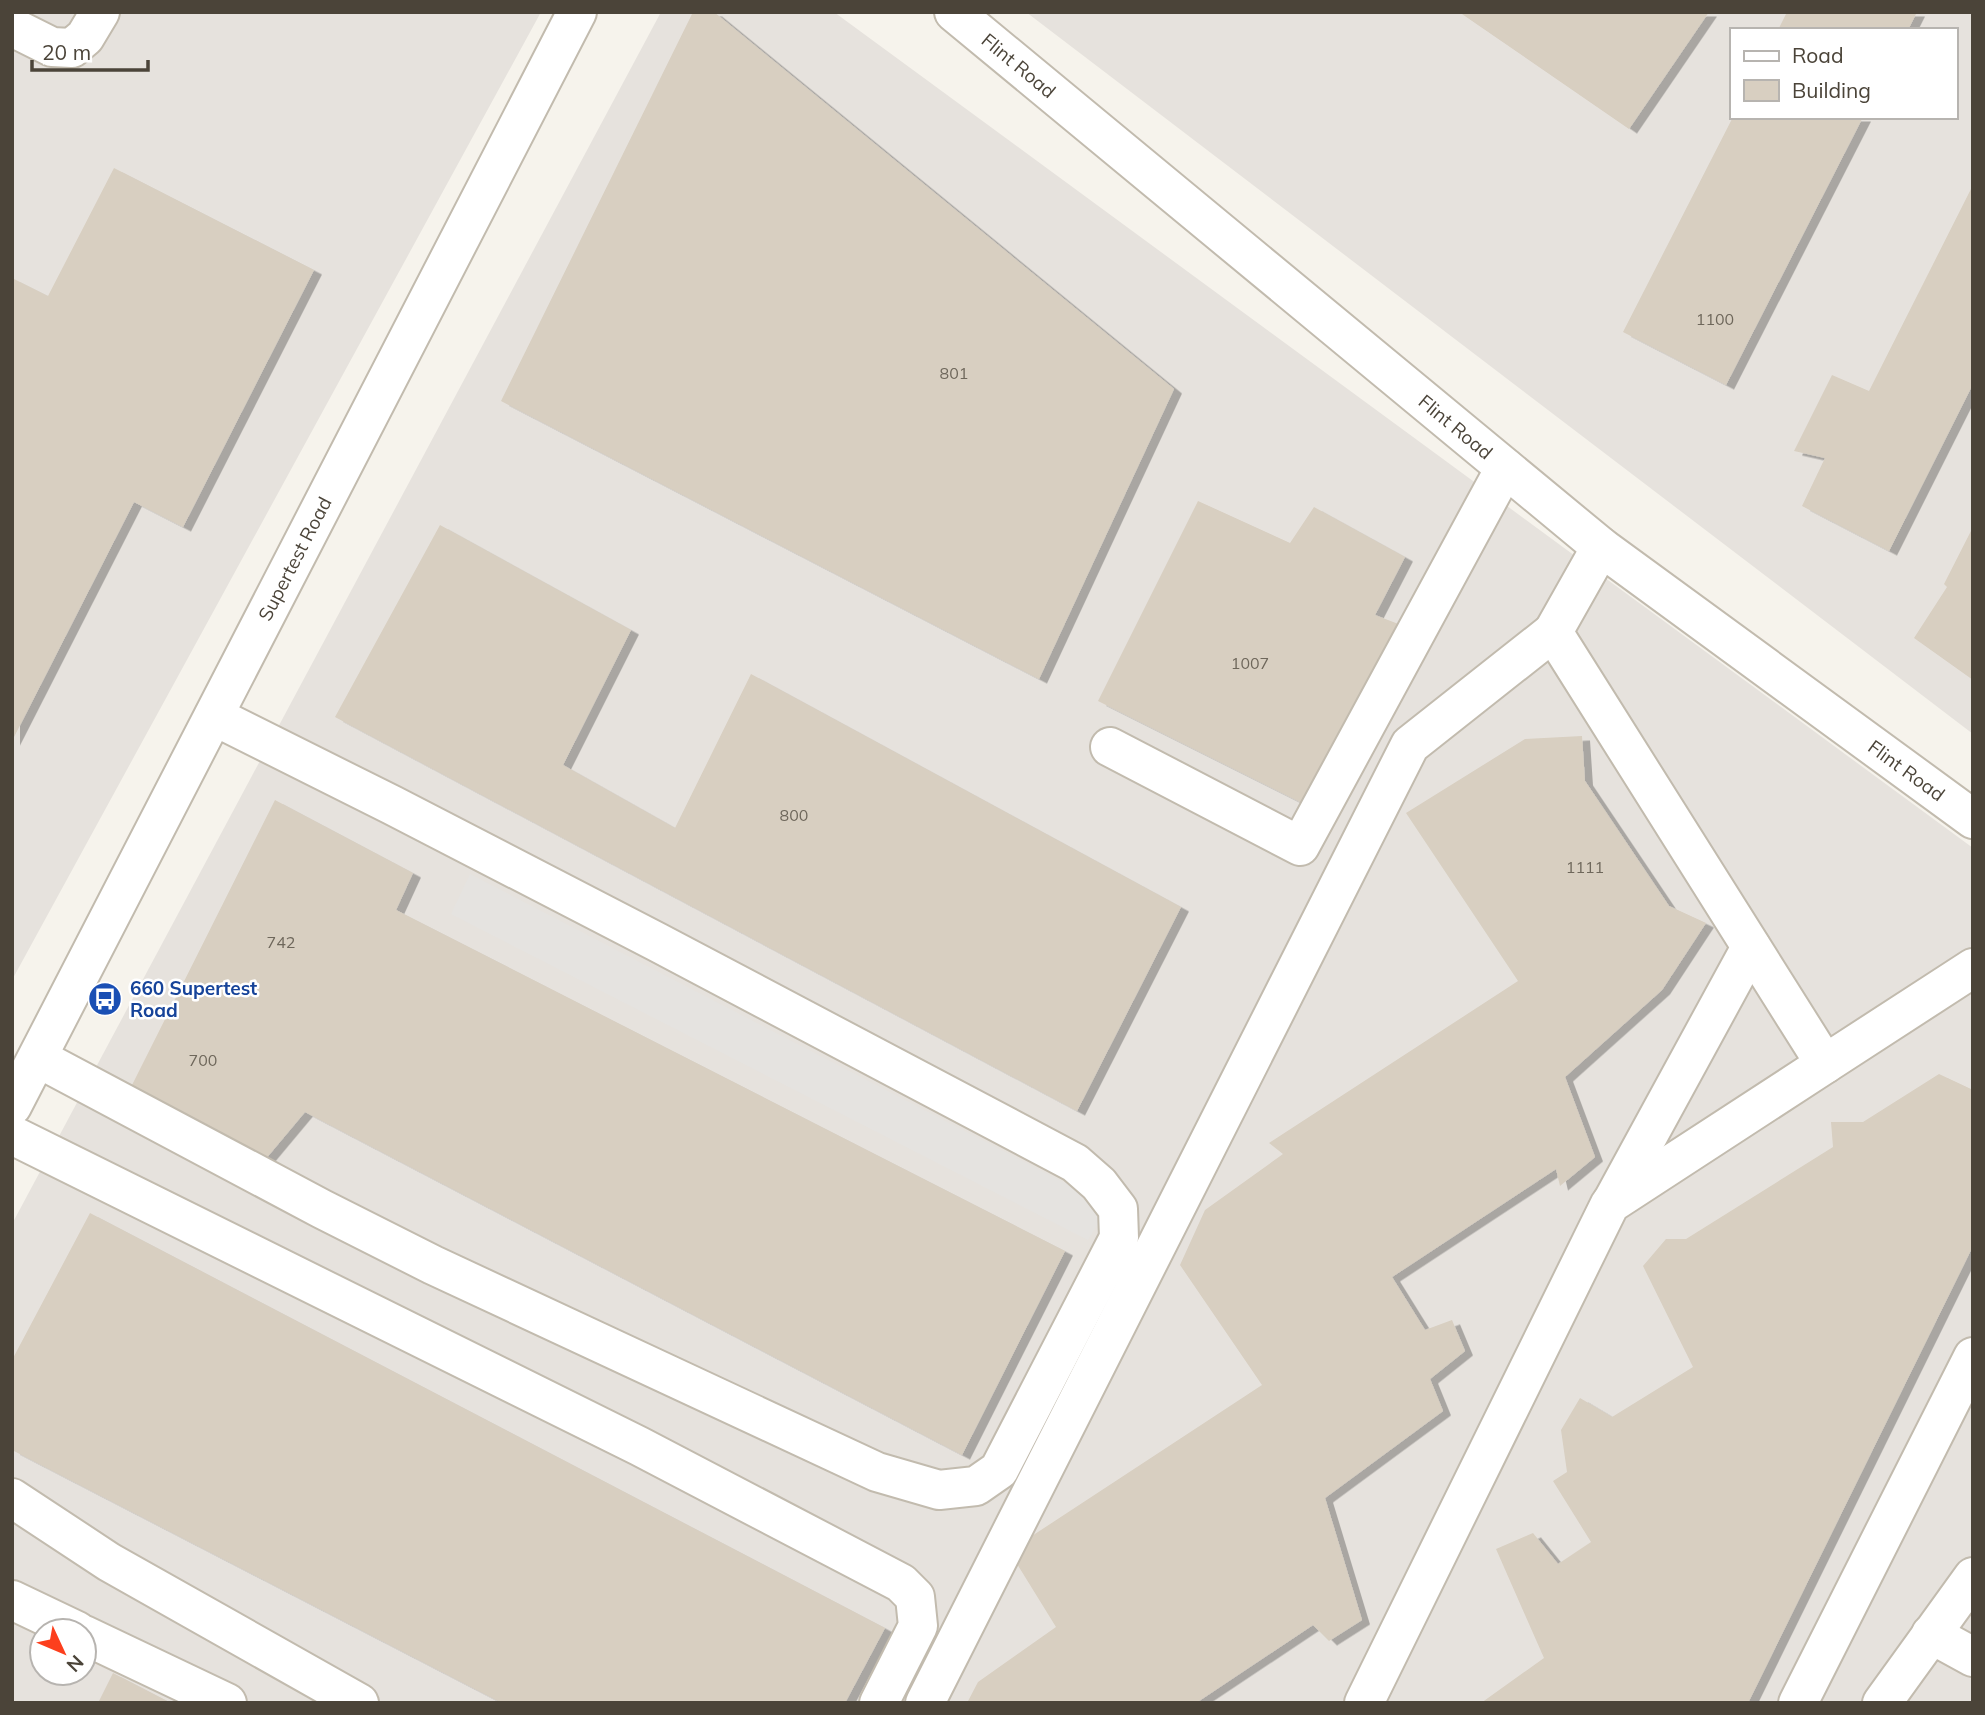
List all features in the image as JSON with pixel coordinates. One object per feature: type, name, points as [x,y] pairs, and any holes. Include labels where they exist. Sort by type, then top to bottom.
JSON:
[{"type":"street","points":[[12,27],[52,47],[72,48],[85,37],[100,12]]},
{"type":"street","name":"Supertest Road","points":[[12,1106],[578,12]]},
{"type":"street","name":"Flint Road","points":[[954,12],[1601,547],[1973,819]]},
{"type":"street","points":[[1110,747],[1300,846],[1504,468]]},
{"type":"street","points":[[925,1703],[1410,745],[1553,632],[1601,547]]},
{"type":"street","points":[[1553,632],[1825,1064]]},
{"type":"street","points":[[37,1058],[321,1209],[433,1265],[877,1472],[939,1490],[976,1486],[999,1470],[1100,1275],[1119,1238],[1118,1209],[1099,1184],[1074,1163],[453,836],[214,716]]},
{"type":"street","points":[[1364,1703],[1610,1204],[1751,947]]},
{"type":"street","points":[[1610,1204],[1973,968]]},
{"type":"street","points":[[12,1135],[639,1446],[901,1583],[915,1597],[918,1626],[879,1703]]},
{"type":"street","points":[[1798,1703],[1973,1357]]},
{"type":"street","points":[[12,1498],[109,1562],[359,1703]]},
{"type":"street","points":[[1882,1703],[1973,1577]]},
{"type":"street","points":[[12,1600],[48,1617]]},
{"type":"street","points":[[1931,1634],[1973,1657]]},
{"type":"street","points":[[98,1641],[227,1703]]},
{"type":"shaded area","points":[[12,12],[541,12],[12,980]]},
{"type":"shaded area","points":[[661,12],[834,12],[1973,848],[1973,1703],[12,1703],[12,1224]]},
{"type":"shaded area","points":[[1026,12],[1973,12],[1973,734]]},
{"type":"shaded area","points":[[470,874],[1109,1206],[1088,1240],[451,914]]},
{"type":"building","points":[[693,12],[714,12],[1174,389],[1039,679],[501,401]]},
{"type":"building","points":[[1459,12],[1709,12],[1629,129]]},
{"type":"building","points":[[1787,12],[1917,12],[1909,28],[1779,28]]},
{"type":"building","points":[[1732,119],[1862,119],[1726,385],[1623,332]]},
{"type":"building","points":[[114,168],[314,270],[183,527],[134,502],[12,741],[12,278],[48,296]]},
{"type":"building","points":[[1973,185],[1973,384],[1889,551],[1802,506],[1825,458],[1794,451],[1832,375],[1869,391]]},
{"type":"building","points":[[1198,501],[1290,543],[1314,507],[1405,557],[1375,615],[1401,625],[1310,807],[1098,701]]},
{"type":"building","points":[[440,525],[631,630],[563,765],[675,828],[751,674],[1181,907],[1077,1111],[335,717]]},
{"type":"building","points":[[1973,527],[1973,680],[1914,638],[1947,587],[1944,584]]},
{"type":"building","points":[[1582,736],[1585,781],[1669,906],[1706,923],[1662,990],[1565,1077],[1595,1157],[1560,1186],[1556,1169],[1392,1277],[1425,1330],[1452,1320],[1465,1351],[1430,1379],[1443,1411],[1325,1498],[1362,1620],[1329,1641],[1313,1625],[1196,1703],[967,1703],[978,1682],[1056,1627],[1009,1551],[1262,1385],[1180,1265],[1205,1210],[1283,1154],[1269,1143],[1518,981],[1406,813],[1525,739]]},
{"type":"building","points":[[275,800],[413,873],[396,910],[1065,1251],[962,1455],[305,1112],[259,1167],[125,1099]]},
{"type":"building","points":[[1939,1074],[1973,1090],[1973,1246],[1748,1703],[1481,1703],[1544,1658],[1496,1549],[1533,1533],[1558,1564],[1591,1542],[1553,1481],[1567,1472],[1561,1430],[1580,1398],[1612,1417],[1693,1367],[1643,1266],[1666,1239],[1686,1239],[1833,1147],[1831,1122],[1863,1122]]},
{"type":"building","points":[[90,1213],[885,1628],[845,1703],[502,1703],[12,1450],[12,1360]]},
{"type":"building","points":[[113,1673],[171,1703],[98,1703]]},
{"type":"place","name":"660 Supertest Road","points":[[105,999]]}]
